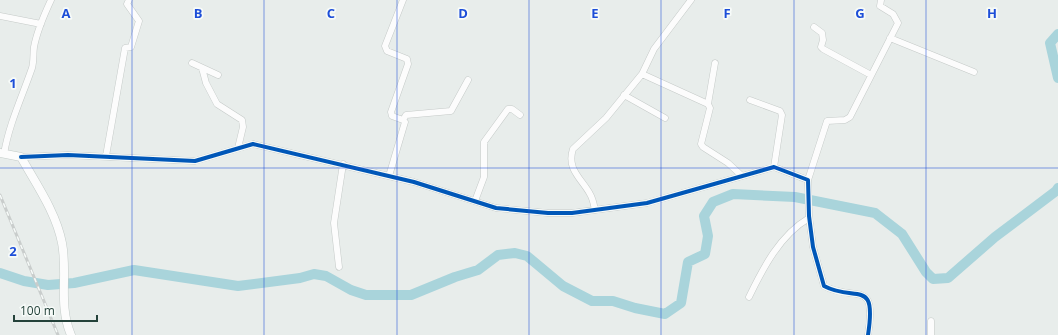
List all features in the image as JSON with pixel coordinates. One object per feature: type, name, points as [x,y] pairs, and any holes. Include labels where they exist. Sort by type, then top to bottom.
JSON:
[{"type":"main road","points":[[2,153],[21,157],[52,213],[62,244],[64,270],[64,310],[71,335]]},
{"type":"street","points":[[2,153],[14,114],[26,87],[33,64],[34,47],[41,24],[51,0]]},
{"type":"street","points":[[106,156],[125,48],[131,47],[138,21],[128,4],[129,0]]},
{"type":"street","points":[[403,0],[384,46],[387,51],[407,59],[408,64],[391,112],[392,116],[403,120]]},
{"type":"street","points":[[595,210],[591,195],[577,176],[570,159],[573,149],[606,118],[642,74],[654,49],[691,0]]},
{"type":"street","points":[[868,335],[871,314],[865,298],[860,293],[824,286],[813,248],[809,217],[809,182],[827,121],[845,120],[850,117],[898,23],[893,14],[880,6],[882,0]]},
{"type":"street","points":[[0,16],[41,24]]},
{"type":"street","points":[[814,27],[822,33],[823,40],[821,47],[823,49],[871,75]]},
{"type":"street","points":[[890,38],[974,72]]},
{"type":"street","points":[[715,63],[708,104],[710,108],[701,144],[702,147],[728,163],[742,176]]},
{"type":"street","points":[[192,64],[218,75]]},
{"type":"street","points":[[202,68],[206,83],[217,104],[242,120],[243,128],[238,148]]},
{"type":"street","points":[[642,74],[708,104]]},
{"type":"street","points":[[389,176],[404,122],[403,120],[406,115],[451,111],[468,80]]},
{"type":"street","points":[[624,95],[665,118]]},
{"type":"street","points":[[750,100],[780,111],[782,115],[774,167]]},
{"type":"street","points":[[475,201],[484,177],[484,142],[508,109],[512,109],[520,115]]},
{"type":"street","points":[[21,157],[68,155],[194,161],[253,144],[344,164],[496,208],[548,213],[595,210],[648,203],[774,167],[809,182]]},
{"type":"street","points":[[339,267],[334,223],[344,164]]},
{"type":"street","points":[[749,297],[766,262],[794,230],[809,217]]},
{"type":"street","points":[[931,321],[931,335]]},
{"type":"waterway","points":[[1058,34],[1050,43],[1058,78]]},
{"type":"waterway","points":[[0,273],[24,281],[48,285],[74,283],[134,270],[238,286],[300,278],[314,274],[326,276],[351,290],[366,295],[411,295],[455,277],[478,270],[498,255],[515,253],[527,256],[563,286],[592,301],[613,301],[635,308],[665,314],[681,303],[688,262],[705,254],[708,236],[704,216],[713,202],[733,194],[795,197],[875,213],[902,234],[926,272],[933,279],[948,278],[995,237],[1058,188]]},
{"type":"railway","points":[[0,195],[58,335]]},
{"type":"cycle path","points":[[21,157],[68,155],[195,161],[253,144],[414,182],[496,208],[548,213],[572,213],[647,203],[774,167],[808,180],[809,216],[813,247],[824,286],[835,291],[861,295],[866,298],[869,305],[870,317],[868,335]]}]
